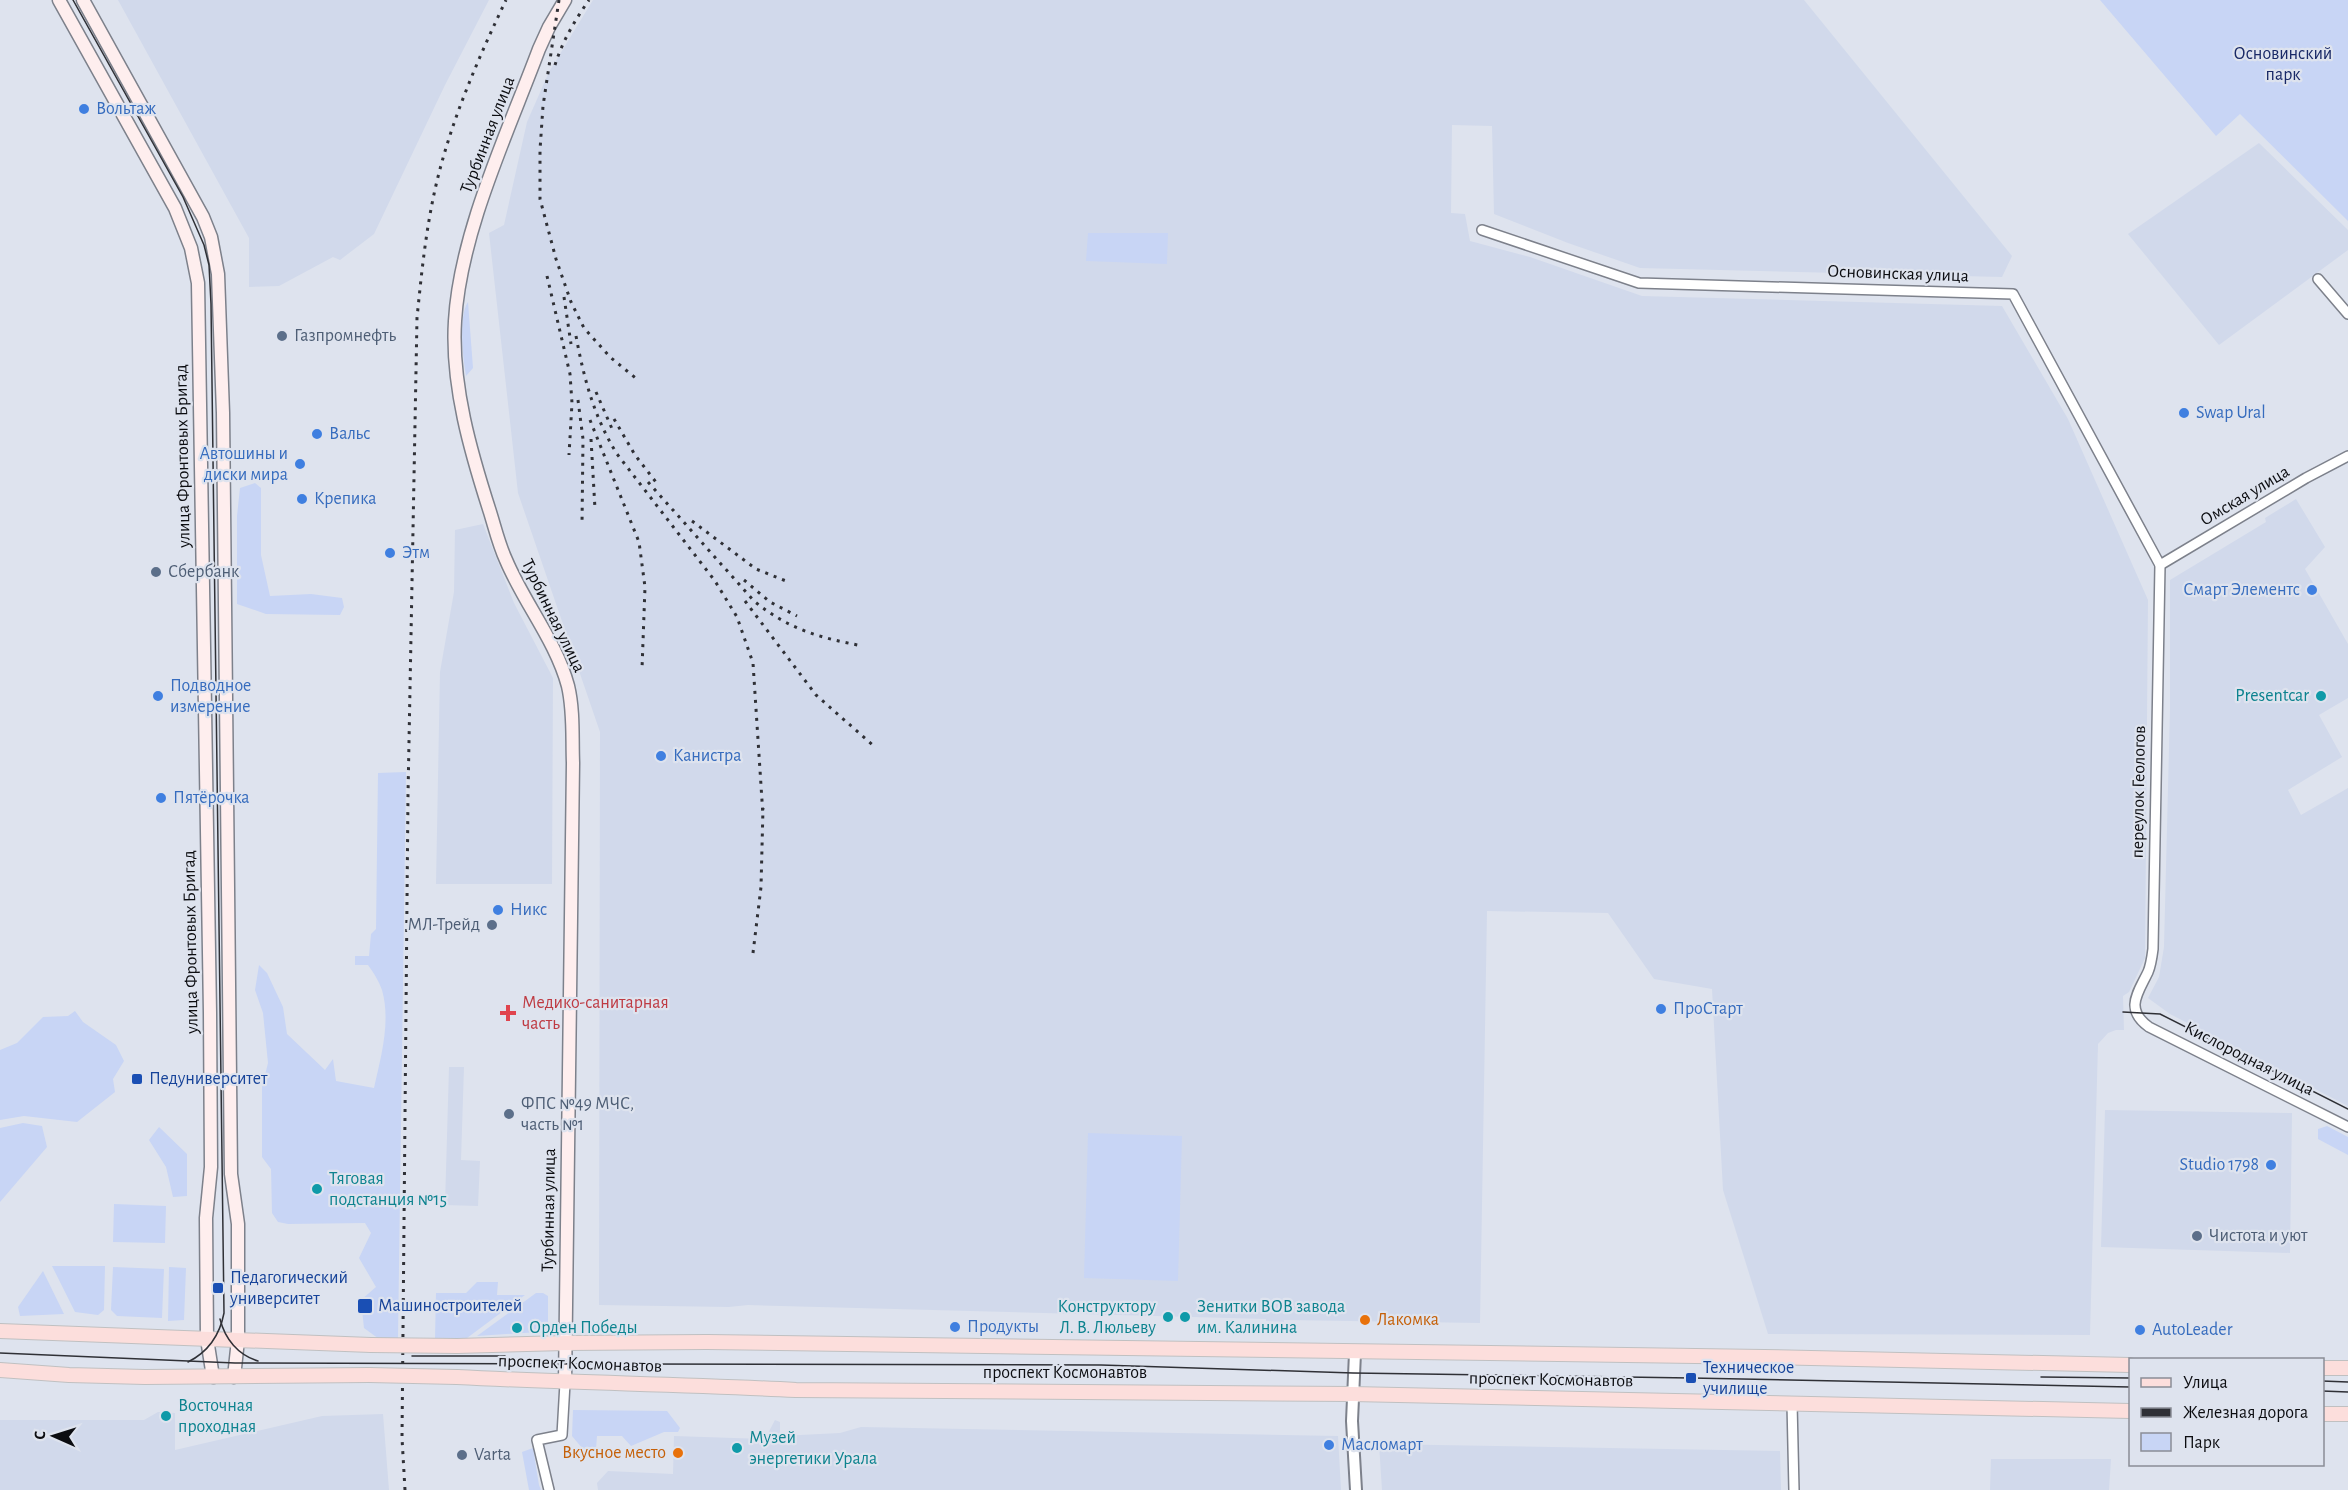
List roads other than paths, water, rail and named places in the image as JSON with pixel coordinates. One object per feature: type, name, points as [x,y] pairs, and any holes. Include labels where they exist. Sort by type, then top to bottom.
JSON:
[{"type":"main road","name":"улица Фронтовых Бригад","points":[[59,0],[175,208],[191,248],[198,283],[210,1013],[211,1167],[206,1218],[207,1339],[213,1377]]},
{"type":"main road","name":"улица Фронтовых Бригад","points":[[84,0],[199,209],[216,255],[223,413],[231,1174],[237,1224],[238,1340],[234,1377]]},
{"type":"main road","name":"Турбинная улица","points":[[565,1383],[572,711],[557,656],[505,559],[481,483],[462,402],[455,360],[455,331],[458,293],[474,223],[539,49],[549,27],[566,0]]},
{"type":"main road","name":"проспект Космонавтов","points":[[0,1331],[370,1345],[707,1342],[1354,1353],[1764,1357],[2129,1365]]},
{"type":"main road","points":[[2324,1368],[2348,1368]]},
{"type":"main road","name":"проспект Космонавтов","points":[[0,1370],[69,1375],[457,1377],[565,1383],[796,1390],[1352,1394],[2129,1411]]},
{"type":"main road","points":[[2324,1414],[2348,1414]]},
{"type":"street","name":"Основинская улица","points":[[1482,230],[1639,283],[2013,294],[2160,565]]},
{"type":"street","points":[[2318,279],[2348,314]]},
{"type":"street","name":"Омская улица","points":[[2160,565],[2306,478],[2348,456]]},
{"type":"street","name":"переулок Геологов","points":[[2138,1016],[2134,997],[2148,972],[2153,949],[2160,565]]},
{"type":"street","name":"Кислородная улица","points":[[2138,1016],[2149,1027],[2348,1127]]},
{"type":"street","points":[[1354,1353],[1352,1394],[1356,1490]]},
{"type":"street","points":[[549,1490],[537,1440],[562,1435],[565,1383]]},
{"type":"street","points":[[1792,1403],[1794,1490]]},
{"type":"tram line","points":[[73,0],[183,197],[204,245],[209,265],[224,1313],[220,1328],[212,1342],[188,1362]]},
{"type":"tram line","points":[[2123,1012],[2160,1014],[2348,1109]]},
{"type":"tram line","points":[[220,1319],[233,1345],[244,1355],[258,1361]]},
{"type":"tram line","points":[[0,1353],[235,1363],[1101,1365],[1353,1373],[2129,1387]]},
{"type":"tram line","points":[[412,1356],[505,1356]]},
{"type":"tram line","points":[[2041,1377],[2129,1378]]},
{"type":"tram line","points":[[2324,1381],[2348,1382]]},
{"type":"tram line","points":[[2324,1391],[2348,1392]]},
{"type":"railway","points":[[405,1490],[402,1438],[408,795],[417,318],[428,228],[439,173],[454,122],[506,0]]},
{"type":"railway","points":[[559,0],[543,106],[540,199],[556,259],[571,302],[584,328],[610,357],[638,380]]},
{"type":"railway","points":[[555,65],[569,31],[589,0]]},
{"type":"railway","points":[[547,276],[570,374],[572,403],[569,455]]},
{"type":"railway","points":[[564,297],[571,344]]},
{"type":"railway","points":[[576,336],[591,397],[602,426],[617,454],[715,581],[737,617],[753,663],[763,816]]},
{"type":"railway","points":[[596,392],[613,431]]},
{"type":"railway","points":[[578,400],[583,439],[582,525]]},
{"type":"railway","points":[[614,419],[635,455],[659,486]]},
{"type":"railway","points":[[590,420],[639,542],[645,587],[642,669]]},
{"type":"railway","points":[[591,439],[595,509]]},
{"type":"railway","points":[[648,482],[754,601],[767,611],[805,631],[863,646]]},
{"type":"railway","points":[[692,521],[756,569],[786,581]]},
{"type":"railway","points":[[744,580],[770,602],[797,616]]},
{"type":"railway","points":[[745,601],[816,695],[875,747]]},
{"type":"railway","points":[[753,953],[761,887],[763,808]]},
{"type":"place","name":"Вольтаж","points":[[84,109]]},
{"type":"place","name":"Газпромнефть","points":[[282,336]]},
{"type":"place","name":"Swap Ural","points":[[2184,413]]},
{"type":"place","name":"Вальс","points":[[317,434]]},
{"type":"place","name":"Автошины и диски мира","points":[[300,464]]},
{"type":"place","name":"Крепика","points":[[302,499]]},
{"type":"place","name":"Этм","points":[[390,553]]},
{"type":"place","name":"Сбербанк","points":[[156,572]]},
{"type":"place","name":"Смарт Элементс","points":[[2312,590]]},
{"type":"place","name":"Подводное измерение","points":[[158,696]]},
{"type":"place","name":"Presentcar","points":[[2321,696]]},
{"type":"place","name":"Канистра","points":[[661,756]]},
{"type":"place","name":"Пятёрочка","points":[[161,798]]},
{"type":"place","name":"Никс","points":[[498,910]]},
{"type":"place","name":"МЛ-Трейд","points":[[492,925]]},
{"type":"place","name":"ПроСтарт","points":[[1661,1009]]},
{"type":"place","name":"Медико-санитарная часть","points":[[508,1013]]},
{"type":"place","name":"Педуниверситет","points":[[137,1079]]},
{"type":"place","name":"ФПС №49 МЧС, часть №1","points":[[509,1114]]},
{"type":"place","name":"Studio 1798","points":[[2271,1165]]},
{"type":"place","name":"Тяговая подстанция №15","points":[[317,1189]]},
{"type":"place","name":"Чистота и уют","points":[[2197,1236]]},
{"type":"place","name":"Педагогический университет","points":[[218,1288]]},
{"type":"place","name":"Машиностроителей","points":[[365,1306]]},
{"type":"place","name":"Конструктору Л. В. Люльеву","points":[[1168,1317]]},
{"type":"place","name":"Зенитки ВОВ завода им. Калинина","points":[[1185,1317]]},
{"type":"place","name":"Лакомка","points":[[1365,1320]]},
{"type":"place","name":"Продукты","points":[[955,1327]]},
{"type":"place","name":"Орден Победы","points":[[517,1328]]},
{"type":"place","name":"AutoLeader","points":[[2140,1330]]},
{"type":"place","name":"Техническое училище","points":[[1691,1378]]},
{"type":"place","name":"Восточная проходная","points":[[166,1416]]},
{"type":"place","name":"Масломарт","points":[[1329,1445]]},
{"type":"place","name":"Музей энергетики Урала","points":[[737,1448]]},
{"type":"place","name":"Вкусное место","points":[[678,1453]]},
{"type":"place","name":"Varta","points":[[462,1455]]},
{"type":"park label","name":"Основинский парк","points":[[2283,64]]}]
